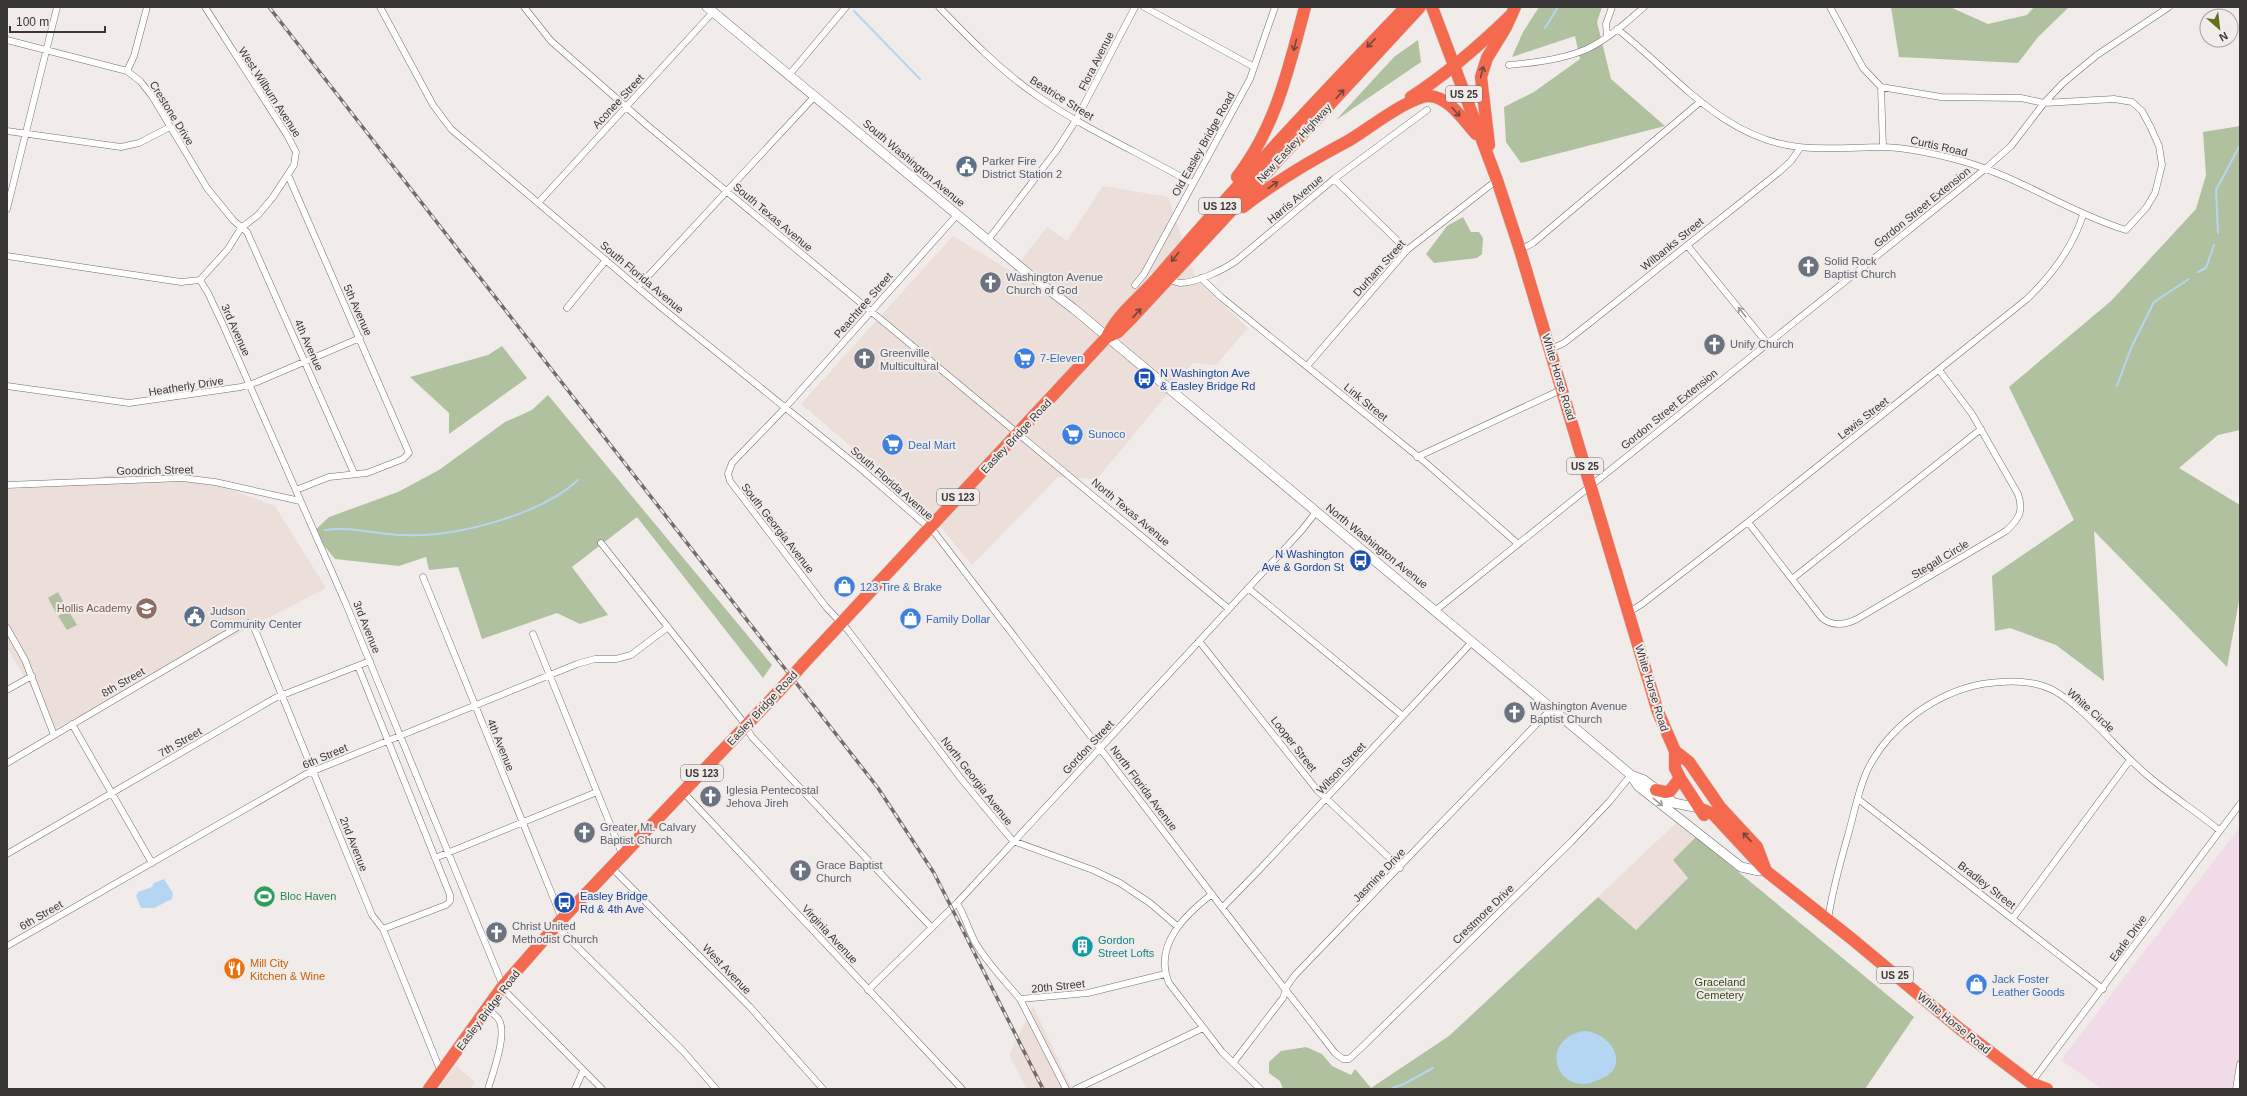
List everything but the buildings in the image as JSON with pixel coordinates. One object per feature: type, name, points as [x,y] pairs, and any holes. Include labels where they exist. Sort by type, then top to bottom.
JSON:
[{"type":"highway","points":[[1191,237],[1202,220],[1246,166],[1267,130],[1282,91],[1305,7]]},
{"type":"highway","name":"New Easley Highway","points":[[1162,279],[1191,237],[1402,15],[1420,7]]},
{"type":"highway","name":"White Horse Road","points":[[1432,7],[1492,166],[1520,250],[1563,389],[1658,712],[1675,751],[1675,768],[1699,808]]},
{"type":"highway","points":[[1210,236],[1254,198],[1438,80],[1492,34],[1513,11]]},
{"type":"highway","points":[[1492,166],[1480,82],[1485,62],[1513,11]]},
{"type":"highway","name":"New Easley Highway","points":[[1162,279],[1210,236],[1402,15]]},
{"type":"highway","points":[[1338,145],[1414,100],[1429,96],[1447,103],[1481,139]]},
{"type":"highway","name":"Easley Bridge Road","points":[[429,1089],[503,986],[559,922],[746,727],[1107,337],[1112,326],[1162,279]]},
{"type":"highway","name":"White Horse Road","points":[[1675,751],[1689,762],[1720,807],[1757,847],[1763,871],[1828,920],[1960,1029],[2033,1086],[2047,1089]]},
{"type":"highway","points":[[1656,790],[1665,792],[1670,791],[1680,778]]},
{"type":"highway","points":[[1699,808],[1713,814],[1763,871]]},
{"type":"main road","name":"South Washington Avenue","points":[[710,9],[957,215],[1107,337]]},
{"type":"main road","name":"North Washington Avenue","points":[[1107,337],[1316,512],[1436,610],[1551,709],[1631,775],[1638,786],[1741,867],[1763,871]]},
{"type":"main road","name":"North Washington Avenue","points":[[1631,775],[1644,780],[1674,803],[1699,808]]},
{"type":"street","points":[[7,209],[45,50],[57,7]]},
{"type":"street","points":[[127,71],[134,56],[147,7]]},
{"type":"street","name":"West Wilburn Avenue","points":[[200,280],[228,249],[241,228],[258,215],[288,176],[296,158],[292,143],[205,7]]},
{"type":"street","name":"South Florida Avenue","points":[[380,7],[433,105],[450,129],[638,287],[860,468],[930,528]]},
{"type":"street","name":"South Texas Avenue","points":[[524,7],[551,41],[626,107],[1019,432]]},
{"type":"street","points":[[789,75],[846,7]]},
{"type":"street","name":"Beatrice Street","points":[[939,7],[1010,75],[1037,96],[1076,120],[1192,183]]},
{"type":"street","name":"Flora Avenue","points":[[988,240],[1056,151],[1076,120],[1135,7]]},
{"type":"street","points":[[1144,7],[1254,67]]},
{"type":"street","name":"Old Easley Bridge Road","points":[[1135,285],[1144,274],[1192,183],[1242,95],[1254,67],[1275,7]]},
{"type":"street","points":[[1607,36],[1606,24],[1612,7]]},
{"type":"street","points":[[1509,65],[1580,52],[1617,29],[1644,7]]},
{"type":"street","points":[[1830,7],[1863,68],[1881,87],[1941,96],[2021,98],[2044,103]]},
{"type":"street","name":"Gordon Street Extension","points":[[1436,610],[1517,543],[1591,486],[1985,169],[2011,146],[2044,103],[2063,83],[2097,55],[2169,7]]},
{"type":"street","name":"Aconee Street","points":[[538,203],[626,107],[710,9]]},
{"type":"street","name":"Curtis Road","points":[[1617,29],[1700,102],[1722,118],[1775,142],[1800,148],[1883,147],[1924,151],[1985,169],[2083,215],[2126,230],[2146,208],[2157,187],[2162,165],[2159,146],[2142,111],[2132,102],[2125,100],[2044,103]]},
{"type":"street","name":"Crestone Drive","points":[[7,40],[127,71],[148,89],[207,188],[241,228]]},
{"type":"street","points":[[1881,87],[1883,147]]},
{"type":"street","points":[[638,287],[814,96]]},
{"type":"street","points":[[1520,250],[1538,238],[1700,102]]},
{"type":"street","name":"Harris Avenue","points":[[1162,279],[1180,283],[1201,278],[1222,270],[1236,261],[1334,179],[1427,110]]},
{"type":"street","points":[[7,131],[121,147],[139,143],[170,127]]},
{"type":"street","name":"Wilbanks Street","points":[[1551,349],[1580,330],[1779,172],[1791,161],[1800,148]]},
{"type":"street","name":"5th Avenue","points":[[288,176],[409,453],[402,459],[367,473],[354,474]]},
{"type":"street","points":[[1334,179],[1407,250]]},
{"type":"street","name":"Durham Street","points":[[1306,366],[1407,250],[1497,180]]},
{"type":"street","name":"Peachtree Street","points":[[785,408],[957,215]]},
{"type":"street","name":"Lewis Street","points":[[1629,612],[1642,604],[1748,522],[2006,317],[2046,280],[2069,248],[2083,215]]},
{"type":"street","name":"4th Avenue","points":[[241,228],[247,232],[252,241],[354,474]]},
{"type":"street","points":[[1687,245],[1767,343]]},
{"type":"street","points":[[7,256],[181,282],[200,280]]},
{"type":"street","points":[[567,308],[606,260]]},
{"type":"street","name":"Link Street","points":[[1201,278],[1221,297],[1417,457],[1517,543]]},
{"type":"street","name":"3rd Avenue","points":[[200,280],[208,293],[296,490],[370,661],[503,986],[507,993],[602,1089]]},
{"type":"street","name":"Heatherly Drive","points":[[7,386],[129,403],[202,394],[249,385],[360,338]]},
{"type":"street","name":"Stegall Circle","points":[[1748,522],[1826,621],[1844,624],[1871,612],[2006,531],[2020,516],[2021,501],[2014,486],[1980,429],[1939,370]]},
{"type":"street","points":[[1417,457],[1563,389]]},
{"type":"street","name":"South Georgia Avenue","points":[[785,408],[732,463],[728,477],[738,493],[826,607],[841,624]]},
{"type":"street","points":[[1792,579],[1980,429]]},
{"type":"street","name":"North Texas Avenue","points":[[1019,432],[1229,609]]},
{"type":"street","points":[[296,490],[329,477],[354,474]]},
{"type":"street","name":"Goodrich Street","points":[[7,486],[182,478],[215,482],[300,501]]},
{"type":"street","name":"Gordon Street","points":[[868,990],[957,903],[1229,609],[1316,512]]},
{"type":"street","name":"North Florida Avenue","points":[[930,528],[963,568],[1286,990],[1335,1053],[1343,1059]]},
{"type":"street","points":[[601,542],[746,727],[752,737],[932,928]]},
{"type":"street","name":"4th Avenue","points":[[423,578],[522,823],[559,922]]},
{"type":"street","points":[[1248,588],[1403,716]]},
{"type":"street","name":"2nd Avenue","points":[[250,623],[256,629],[372,915],[383,929],[441,1072]]},
{"type":"street","name":"8th Street","points":[[7,763],[241,625],[250,623]]},
{"type":"street","name":"North Georgia Avenue","points":[[841,624],[1001,829],[1013,841],[1093,870],[1120,883],[1150,903],[1177,926]]},
{"type":"street","name":"6th Street","points":[[7,946],[314,771],[549,674],[595,659],[616,659],[632,655],[668,627]]},
{"type":"street","points":[[7,628],[32,676],[54,735]]},
{"type":"street","points":[[532,634],[623,856]]},
{"type":"street","name":"Looper Street","points":[[1199,641],[1309,780],[1400,868]]},
{"type":"street","name":"Wilson Street","points":[[1223,906],[1472,642]]},
{"type":"street","name":"7th Street","points":[[7,854],[275,698],[370,661]]},
{"type":"street","points":[[358,666],[450,895],[450,901],[446,905],[401,924],[383,929]]},
{"type":"street","points":[[7,690],[32,676]]},
{"type":"street","name":"White Circle","points":[[1828,920],[1838,869],[1864,779],[1872,762],[1905,723],[1923,709],[1946,696],[1988,683],[2026,682],[2040,684],[2052,690],[2072,704],[2155,782],[2219,830]]},
{"type":"street","name":"Jasmine Drive","points":[[1233,1063],[1283,998],[1289,984],[1316,953],[1400,868],[1551,709]]},
{"type":"street","points":[[72,724],[152,863]]},
{"type":"street","points":[[2013,918],[2130,760]]},
{"type":"street","name":"Crestmore Drive","points":[[1343,1059],[1348,1059],[1360,1050],[1571,842],[1609,802],[1631,775]]},
{"type":"street","points":[[435,858],[597,792]]},
{"type":"street","name":"Virginia Avenue","points":[[684,793],[962,1089]]},
{"type":"street","name":"Bradley Street","points":[[1858,799],[2013,918],[2102,989]]},
{"type":"street","name":"Earle Drive","points":[[2033,1086],[2102,989],[2219,830],[2240,804]]},
{"type":"street","name":"West Avenue","points":[[612,868],[750,1007],[824,1089]]},
{"type":"street","points":[[1212,894],[1177,926],[1166,950],[1165,974],[1169,983],[1203,1028],[1233,1063],[1260,1089]]},
{"type":"street","name":"20th Street","points":[[957,903],[967,919],[969,930],[980,951],[1020,999],[1088,993],[1165,974]]},
{"type":"street","points":[[559,922],[683,1050],[716,1089]]},
{"type":"street","points":[[1020,999],[1066,1089]]},
{"type":"street","points":[[487,1009],[497,1016],[501,1027],[497,1055],[488,1089]]},
{"type":"street","points":[[1076,1089],[1203,1028]]},
{"type":"street","points":[[2236,1089],[2240,1064]]},
{"type":"street","points":[[575,1089],[583,1071]]},
{"type":"shaded area","points":[[1103,186],[1168,197],[1196,279],[1248,328],[1216,365],[1193,363],[1097,479],[1058,477],[972,565],[929,513],[801,404],[953,236],[1012,272],[1047,227],[1067,241]]},
{"type":"shaded area","name":"Hollis Academy","points":[[168,467],[275,506],[326,588],[56,728],[7,648],[7,490]]},
{"type":"shaded area","points":[[1677,822],[1696,837],[1673,860],[1688,878],[1636,930],[1598,897]]},
{"type":"shaded area","points":[[2240,827],[2240,1089],[2102,1089],[2061,1060]]},
{"type":"shaded area","points":[[1033,1006],[1072,1089],[1027,1089],[1009,1055]]},
{"type":"shaded area","points":[[455,1065],[475,1082],[470,1089],[438,1089]]},
{"type":"green space","points":[[1539,7],[1602,7],[1597,22],[1611,79],[1665,126],[1521,163],[1506,142],[1504,107],[1534,92],[1580,59],[1575,36],[1512,57],[1523,32]]},
{"type":"green space","points":[[1891,7],[1950,7],[1988,24],[2027,15],[2034,7],[2069,7],[2038,37],[2018,63],[1899,57]]},
{"type":"green space","points":[[1418,40],[1421,62],[1336,120],[1394,57]]},
{"type":"green space","points":[[2240,126],[2240,430],[2218,435],[2179,468],[2240,505],[2240,595],[2227,667],[2094,531],[2104,681],[2056,645],[2010,628],[1995,631],[1992,576],[2074,520],[2009,387],[2111,301],[2196,209],[2206,175],[2203,132]]},
{"type":"green space","points":[[1463,217],[1471,232],[1479,232],[1483,238],[1482,254],[1477,258],[1434,263],[1426,254],[1447,226]]},
{"type":"green space","points":[[502,346],[527,378],[449,434],[449,413],[410,377],[488,355]]},
{"type":"green space","points":[[548,395],[772,665],[763,678],[637,517],[572,567],[608,615],[580,624],[557,613],[482,639],[458,567],[429,570],[426,557],[399,566],[335,559],[313,532],[329,517],[398,492],[439,470],[505,422],[532,410]]},
{"type":"green space","points":[[58,592],[66,607],[56,613],[48,598]]},
{"type":"green space","points":[[68,610],[77,625],[67,630],[58,616]]},
{"type":"green space","name":"Graceland Cemetery","points":[[1696,837],[1914,1017],[1865,1089],[1283,1089],[1280,1081],[1269,1073],[1269,1062],[1281,1051],[1306,1047],[1322,1054],[1332,1066],[1351,1075],[1355,1069],[1371,1088],[1449,1036],[1598,897],[1636,930],[1688,878],[1673,860]]},
{"type":"water","points":[[164,879],[173,893],[172,899],[154,908],[141,908],[136,896],[138,892],[152,887],[154,883]]},
{"type":"water","points":[[1584,1031],[1594,1033],[1610,1044],[1615,1052],[1616,1060],[1615,1068],[1609,1075],[1587,1084],[1572,1082],[1564,1076],[1556,1059],[1558,1050],[1563,1042],[1571,1035]]},
{"type":"waterway","points":[[1545,28],[1558,7]]},
{"type":"waterway","points":[[854,11],[920,79]]},
{"type":"waterway","points":[[2218,233],[2216,190],[2240,145]]},
{"type":"waterway","points":[[2198,272],[2206,268],[2214,245]]},
{"type":"waterway","points":[[2117,386],[2131,348],[2154,302],[2189,279]]},
{"type":"waterway","points":[[325,530],[344,529],[401,535],[445,533],[494,522],[519,514],[561,493],[578,480]]},
{"type":"waterway","points":[[1390,1089],[1404,1084],[1433,1068]]},
{"type":"railway","points":[[269,7],[878,788],[934,873],[1043,1089]]},
{"type":"place","name":"Parker Fire District Station 2","points":[[967,167]]},
{"type":"place","name":"Solid Rock Baptist Church","points":[[1809,267]]},
{"type":"place","name":"Washington Avenue Church of God","points":[[991,283]]},
{"type":"place","name":"Unify Church","points":[[1714,344]]},
{"type":"place","name":"7-Eleven","points":[[1025,358]]},
{"type":"place","name":"Greenville Multicultural","points":[[865,359]]},
{"type":"place","name":"N Washington Ave & Easley Bridge Rd","points":[[1145,379]]},
{"type":"place","name":"Sunoco","points":[[1073,434]]},
{"type":"place","name":"Deal Mart","points":[[892,445]]},
{"type":"place","name":"N Washington Ave & Gordon St","points":[[1360,560]]},
{"type":"place","name":"123 Tire & Brake","points":[[844,587]]},
{"type":"place","name":"Hollis Academy","points":[[147,608]]},
{"type":"place","name":"Judson Community Center","points":[[195,617]]},
{"type":"place","name":"Family Dollar","points":[[910,619]]},
{"type":"place","name":"Washington Avenue Baptist Church","points":[[1515,712]]},
{"type":"place","name":"Iglesia Pentecostal Jehova Jireh","points":[[711,796]]},
{"type":"place","name":"Greater Mt. Calvary Baptist Church","points":[[585,833]]},
{"type":"place","name":"Grace Baptist Church","points":[[801,871]]},
{"type":"place","name":"Bloc Haven","points":[[265,896]]},
{"type":"place","name":"Easley Bridge Rd & 4th Ave","points":[[564,902]]},
{"type":"place","name":"Christ United Methodist Church","points":[[496,932]]},
{"type":"place","name":"Gordon Street Lofts","points":[[1082,946]]},
{"type":"place","name":"Mill City Kitchen & Wine","points":[[235,969]]},
{"type":"place","name":"Jack Foster Leather Goods","points":[[1977,985]]}]
